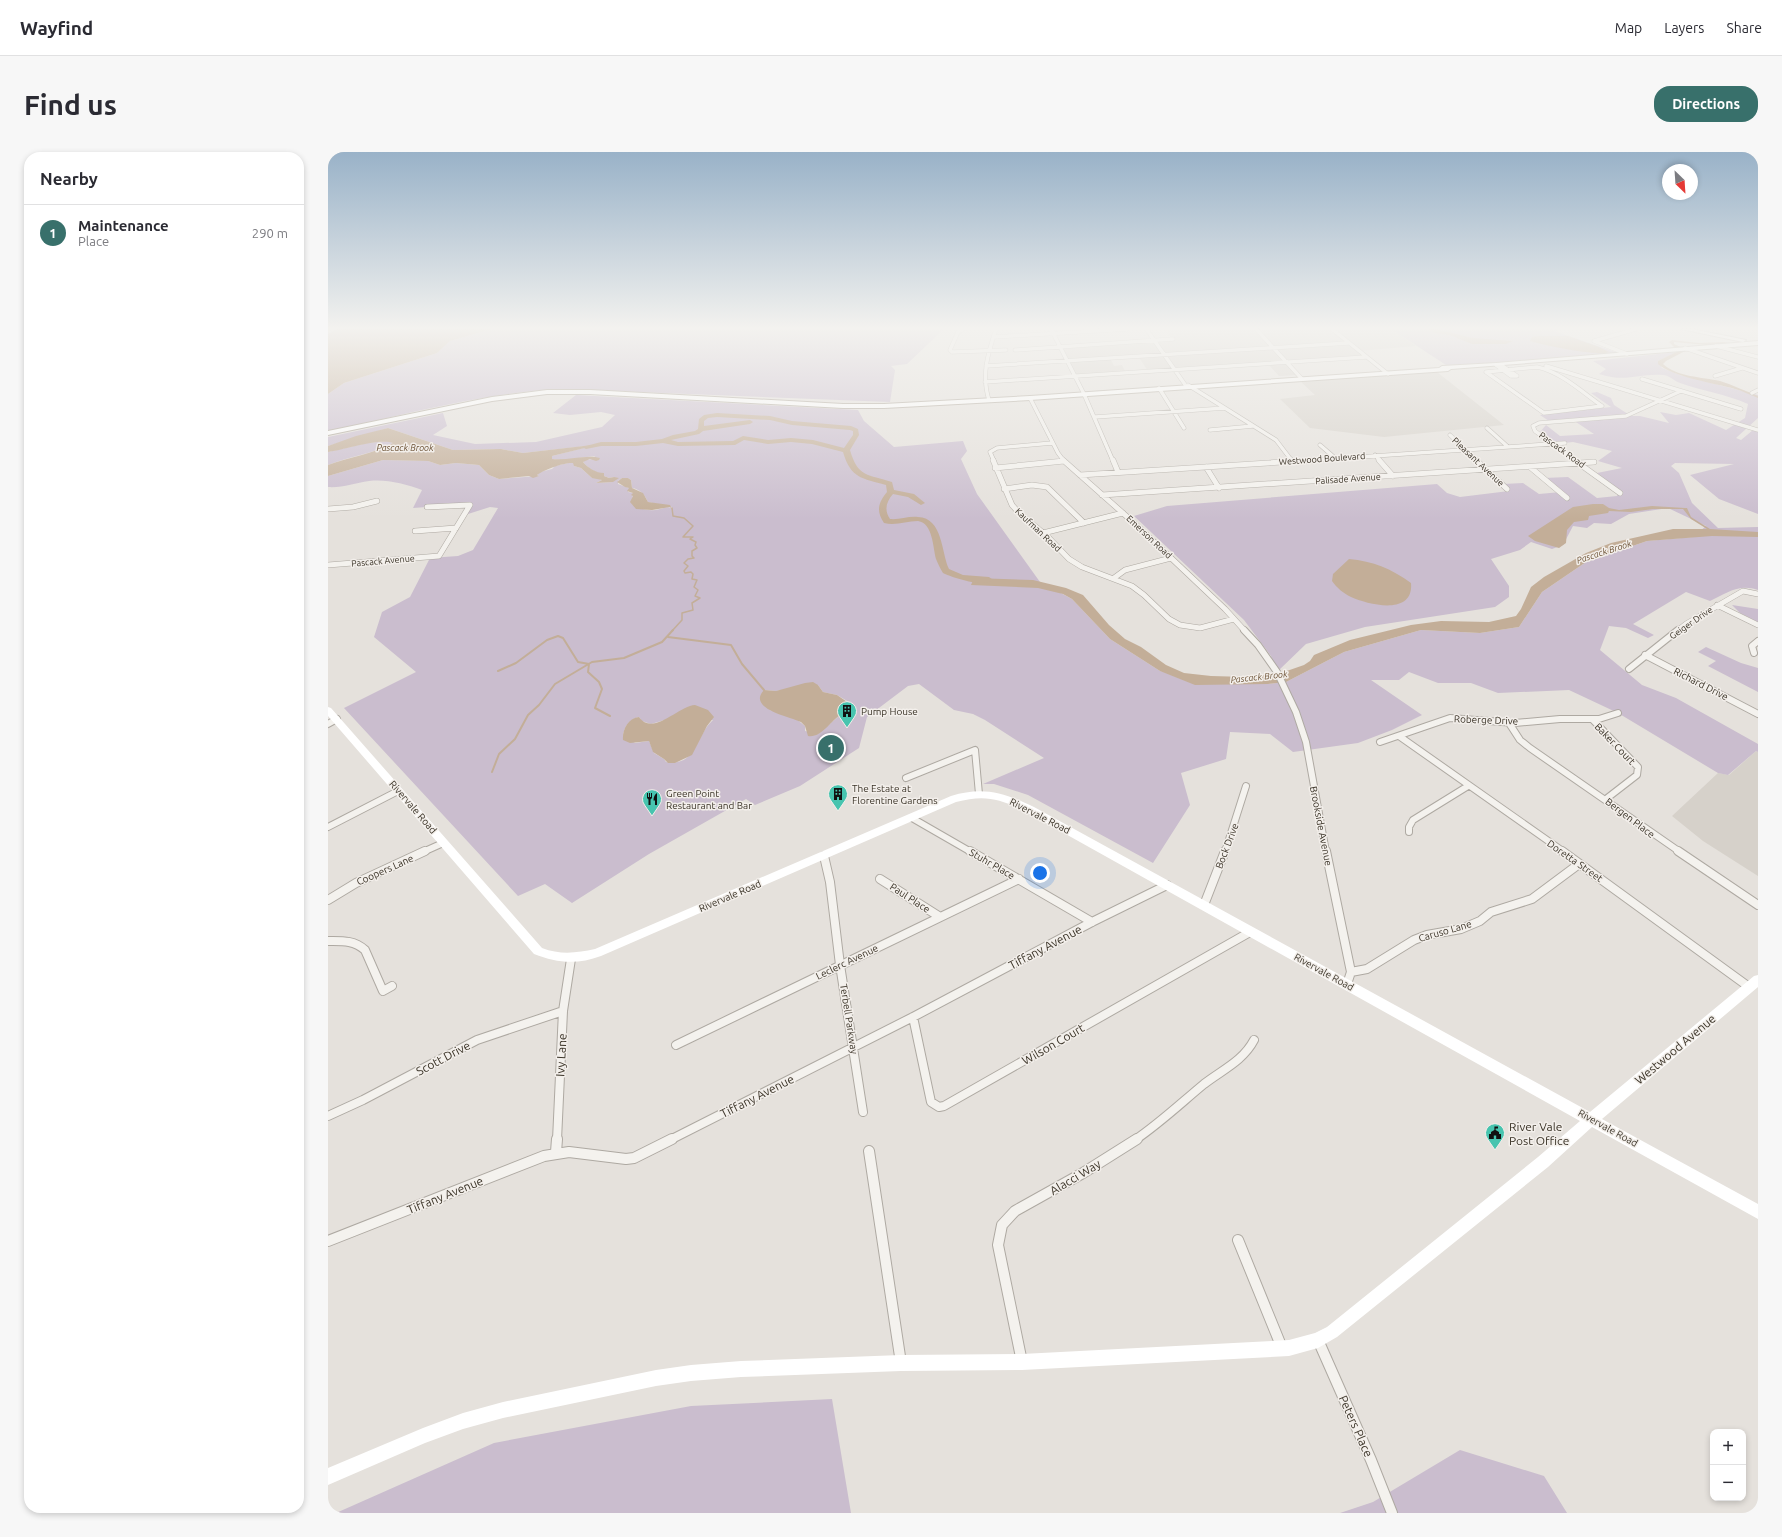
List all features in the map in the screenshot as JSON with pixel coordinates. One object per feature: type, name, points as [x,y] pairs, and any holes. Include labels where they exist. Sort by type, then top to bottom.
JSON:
[{"type":"main road","points":[[328,432],[492,399],[543,393]]},
{"type":"main road","points":[[599,393],[858,407],[1103,393]]},
{"type":"street","points":[[986,393],[989,400]]},
{"type":"street","points":[[1162,393],[1184,428]]},
{"type":"street","points":[[1198,393],[1276,440],[1292,461]]},
{"type":"street","points":[[1516,393],[1544,412],[1602,406],[1582,393]]},
{"type":"street","points":[[1635,393],[1758,430]]},
{"type":"street","name":"Pascack Road","points":[[1620,493],[1535,431],[1533,426],[1539,423],[1626,416],[1678,393]]},
{"type":"street","points":[[1686,393],[1741,409]]},
{"type":"street","points":[[1084,394],[1118,472]]},
{"type":"street","name":"Emerson Road","points":[[1030,398],[1052,443],[1064,461],[1123,513],[1234,619],[1258,645],[1277,672]]},
{"type":"street","points":[[1095,417],[1225,408]]},
{"type":"street","points":[[1210,430],[1253,426]]},
{"type":"street","points":[[1487,428],[1507,446]]},
{"type":"street","name":"Pleasant Avenue","points":[[1450,435],[1507,489]]},
{"type":"street","name":"Westwood Boulevard","points":[[1080,475],[1565,442]]},
{"type":"street","name":"Kaufman Road","points":[[1052,443],[994,449],[989,453],[1008,500],[1015,510],[1043,533],[1075,563],[1114,578],[1139,590],[1169,619],[1180,625],[1200,628],[1234,619]]},
{"type":"street","points":[[1320,445],[1335,458]]},
{"type":"street","points":[[1375,455],[1393,476]]},
{"type":"street","points":[[995,468],[1064,461]]},
{"type":"street","name":"Palisade Avenue","points":[[1102,495],[1594,462]]},
{"type":"street","points":[[1206,467],[1219,488]]},
{"type":"street","points":[[1530,467],[1567,498]]},
{"type":"street","points":[[1004,489],[1035,485],[1047,487],[1084,523]]},
{"type":"street","points":[[328,509],[353,507],[377,501]]},
{"type":"street","points":[[415,532],[456,528],[470,505],[427,507]]},
{"type":"street","points":[[1043,533],[1123,513]]},
{"type":"street","name":"Pascack Avenue","points":[[328,566],[439,556],[456,528]]},
{"type":"street","points":[[1114,578],[1125,570],[1171,558]]},
{"type":"street","name":"Geiger Drive","points":[[1628,669],[1686,624],[1743,591],[1758,594]]},
{"type":"street","points":[[1717,606],[1758,625]]},
{"type":"street","points":[[1754,653],[1752,646],[1758,641]]},
{"type":"street","name":"Richard Drive","points":[[1645,655],[1758,714]]},
{"type":"street","name":"Brookside Avenue","points":[[1277,672],[1296,712],[1306,742],[1318,810],[1351,972]]},
{"type":"street","name":"Rivervale Road","points":[[328,710],[356,740],[398,791],[538,951],[552,957],[571,959],[607,949],[954,800],[979,794],[999,796],[1031,810],[1758,1212]]},
{"type":"street","name":"Roberge Drive","points":[[1380,742],[1450,718],[1509,723],[1566,719],[1593,720],[1618,713]]},
{"type":"street","points":[[328,724],[337,719]]},
{"type":"street","name":"Baker Court","points":[[1593,720],[1632,759],[1638,768],[1637,775],[1606,799]]},
{"type":"street","name":"Bergen Place","points":[[1509,723],[1520,740],[1530,748],[1606,799],[1695,865],[1758,905]]},
{"type":"street","name":"Doretta Street","points":[[1399,736],[1579,864],[1753,984]]},
{"type":"street","points":[[906,778],[975,750],[979,794]]},
{"type":"street","name":"Bock Drive","points":[[1204,905],[1231,837],[1246,786]]},
{"type":"street","points":[[1409,832],[1409,827],[1413,820],[1468,786]]},
{"type":"street","points":[[328,827],[398,791]]},
{"type":"street","name":"Stuhr Place","points":[[912,818],[1092,922]]},
{"type":"street","name":"Coopers Lane","points":[[328,900],[356,883],[443,843]]},
{"type":"street","name":"Terbell Parkway","points":[[824,856],[830,882],[840,965],[863,1112]]},
{"type":"street","name":"Caruso Lane","points":[[1351,972],[1367,969],[1414,940],[1427,935],[1461,929],[1480,921],[1491,912],[1532,899],[1579,864]]},
{"type":"street","name":"Paul Place","points":[[880,879],[940,917]]},
{"type":"street","name":"Leclerc Avenue","points":[[676,1044],[1019,879]]},
{"type":"street","name":"Tiffany Avenue","points":[[328,1241],[556,1152],[570,1152],[618,1160],[634,1158],[913,1017],[1092,922],[1167,885]]},
{"type":"street","name":"Wilson Court","points":[[913,1017],[932,1102],[935,1105],[944,1106],[1250,932]]},
{"type":"street","points":[[328,941],[348,941],[361,946],[365,950],[383,991],[392,986]]},
{"type":"street","name":"Ivy Lane","points":[[556,1152],[563,1011],[571,959]]},
{"type":"street","points":[[1346,984],[1351,972]]},
{"type":"street","name":"Westwood Avenue","points":[[328,1477],[423,1436],[503,1410],[656,1378],[740,1369],[901,1363],[1022,1362],[1302,1346],[1318,1340],[1332,1332],[1543,1162],[1753,984]]},
{"type":"street","name":"Scott Drive","points":[[328,1116],[350,1107],[474,1041],[563,1011]]},
{"type":"street","name":"Alacci Way","points":[[1022,1362],[998,1245],[1002,1225],[1015,1211],[1078,1176],[1147,1132],[1177,1109],[1217,1074],[1243,1056],[1251,1047],[1254,1040]]},
{"type":"street","points":[[869,1151],[901,1363]]},
{"type":"street","points":[[1238,1240],[1282,1348]]},
{"type":"street","name":"Peters Place","points":[[1318,1340],[1371,1460],[1392,1513]]},
{"type":"shaded area","points":[[330,393],[522,393],[474,399],[328,431],[328,394]]},
{"type":"shaded area","points":[[651,393],[891,393],[890,402]]},
{"type":"shaded area","points":[[1312,393],[1463,393],[1504,425],[1384,437],[1310,428],[1280,399],[1315,395]]},
{"type":"shaded area","points":[[1591,393],[1598,393],[1611,398],[1614,405],[1631,416],[1640,416],[1669,423],[1660,412],[1676,415],[1689,413],[1726,430],[1745,418],[1748,404],[1714,393],[1748,393],[1758,395],[1758,418],[1736,438],[1741,440],[1753,430],[1758,432],[1758,514],[1719,499],[1690,475],[1734,464],[1675,463],[1671,466],[1679,473],[1692,503],[1718,528],[1758,527],[1758,590],[1751,588],[1739,588],[1727,592],[1710,601],[1686,592],[1633,624],[1654,635],[1648,638],[1626,628],[1609,626],[1600,650],[1642,685],[1676,698],[1758,744],[1758,752],[1756,751],[1728,775],[1718,773],[1618,713],[1569,690],[1498,693],[1471,683],[1438,683],[1409,672],[1399,680],[1371,680],[1422,715],[1392,730],[1358,743],[1293,752],[1270,734],[1230,732],[1226,759],[1181,773],[1190,805],[1153,863],[1028,795],[994,784],[983,784],[1044,758],[985,720],[973,714],[954,710],[919,684],[908,686],[867,717],[859,748],[800,786],[755,805],[746,799],[649,854],[572,903],[545,884],[518,896],[344,708],[416,672],[374,637],[382,612],[410,597],[430,558],[458,556],[473,550],[498,508],[490,507],[468,514],[470,505],[466,504],[413,508],[422,490],[389,481],[369,481],[328,487],[328,476],[383,460],[428,461],[440,465],[456,463],[479,465],[489,475],[499,479],[539,476],[537,475],[540,472],[552,469],[555,466],[574,463],[574,466],[581,468],[592,478],[602,480],[596,483],[613,482],[614,477],[609,478],[598,473],[583,462],[585,460],[593,459],[595,456],[563,460],[552,459],[552,456],[595,445],[523,453],[501,449],[453,450],[388,428],[328,446],[328,437],[443,413],[447,426],[433,435],[475,444],[536,442],[602,427],[615,415],[601,412],[570,415],[553,413],[576,395],[858,410],[864,421],[894,447],[963,441],[967,451],[961,459],[977,494],[1040,582],[1072,599],[1110,639],[1160,671],[1268,684],[1286,682],[1344,652],[1421,630],[1480,633],[1519,627],[1542,592],[1586,562],[1647,541],[1693,537],[1706,526],[1668,508],[1629,514],[1611,524],[1594,523],[1587,528],[1573,526],[1563,545],[1552,549],[1531,542],[1520,550],[1491,559],[1509,586],[1509,597],[1495,607],[1365,627],[1306,644],[1278,671],[1271,656],[1244,620],[1134,516],[1167,506],[1437,484],[1447,493],[1460,497],[1509,491],[1503,484],[1523,483],[1539,494],[1561,492],[1544,478],[1568,477],[1597,498],[1617,496],[1619,490],[1597,473],[1622,468],[1598,461],[1612,451],[1573,442],[1554,444],[1540,432],[1546,425],[1560,436],[1594,434],[1573,420],[1549,421],[1540,415],[1611,407]],"holes":[[[622,478],[628,478],[631,480],[632,488],[642,493],[648,502],[672,508],[667,507],[649,510],[642,509],[632,504],[633,493],[628,492],[629,488],[618,484],[618,481]],[[818,685],[823,692],[837,695],[854,705],[854,711],[839,716],[818,734],[805,731],[805,726],[795,718],[770,710],[764,690],[776,691]],[[639,717],[642,721],[651,724],[668,719],[713,720],[702,734],[690,755],[684,760],[666,762],[654,753],[649,741],[635,743],[623,736],[628,724],[635,718]]]},
{"type":"shaded area","points":[[387,441],[393,443],[378,450],[328,465],[328,452],[367,443]]},
{"type":"shaded area","points":[[1732,605],[1758,609],[1758,622],[1740,613]]},
{"type":"shaded area","points":[[1706,647],[1741,663],[1758,668],[1758,692],[1708,666],[1716,661],[1698,652]]},
{"type":"shaded area","points":[[1756,751],[1758,752],[1758,876],[1703,841],[1672,816],[1718,773],[1729,775]]},
{"type":"shaded area","points":[[832,1399],[851,1513],[336,1513],[494,1443],[691,1406]]},
{"type":"shaded area","points":[[1460,1450],[1544,1476],[1567,1513],[1340,1513],[1373,1502]]},
{"type":"water","points":[[1744,393],[1758,396],[1758,398]]},
{"type":"water","name":"Pascack Brook","points":[[388,428],[453,450],[501,449],[523,453],[601,444],[552,456],[552,459],[589,457],[600,458],[596,461],[590,459],[583,462],[592,470],[604,473],[604,476],[609,478],[619,478],[613,482],[596,483],[602,480],[592,478],[581,468],[574,466],[573,463],[560,465],[549,469],[533,478],[529,476],[499,479],[489,475],[479,465],[456,463],[440,465],[428,461],[383,460],[328,476],[328,465],[377,450],[393,443],[370,443],[328,452],[328,446],[356,436]]},
{"type":"water","points":[[622,478],[628,478],[631,480],[632,488],[643,493],[648,502],[670,505],[672,509],[670,507],[652,510],[636,509],[630,502],[633,496],[631,495],[633,493],[627,491],[629,488],[617,482]]},
{"type":"water","points":[[1603,504],[1609,508],[1619,510],[1652,506],[1687,508],[1691,517],[1710,529],[1758,532],[1758,537],[1712,536],[1647,541],[1586,562],[1542,592],[1519,627],[1480,633],[1421,630],[1344,652],[1286,682],[1268,684],[1195,685],[1160,671],[1110,639],[1072,599],[1063,594],[1038,588],[971,585],[974,578],[1033,580],[1066,588],[1083,595],[1109,625],[1125,639],[1141,647],[1166,665],[1184,673],[1211,676],[1247,677],[1281,673],[1304,665],[1310,661],[1314,655],[1350,640],[1411,625],[1441,621],[1489,622],[1516,616],[1521,609],[1531,587],[1544,577],[1586,553],[1611,543],[1673,529],[1707,529],[1691,519],[1683,509],[1653,509],[1631,512],[1609,511],[1608,513],[1589,516],[1588,520],[1574,522],[1567,530],[1566,543],[1559,548],[1535,541],[1528,536],[1573,507]]},
{"type":"water","points":[[1349,559],[1382,566],[1397,574],[1411,583],[1410,593],[1405,600],[1398,604],[1389,605],[1368,603],[1348,595],[1338,588],[1332,581],[1333,574]]},
{"type":"water","points":[[813,682],[818,685],[823,692],[837,695],[856,708],[839,716],[817,735],[808,736],[805,726],[801,722],[772,711],[765,707],[761,702],[760,697],[764,690],[776,691]]},
{"type":"water","points":[[695,705],[708,710],[714,717],[707,726],[692,755],[675,763],[668,763],[653,752],[649,741],[630,743],[623,740],[626,725],[635,718],[639,717],[645,722],[651,724],[666,719],[681,710]]},
{"type":"waterway","name":"Pascack Brook","points":[[701,429],[701,420],[706,416],[717,415],[770,418],[792,423],[851,428],[856,430],[856,435],[846,450]]},
{"type":"waterway","name":"Pascack Brook","points":[[701,429],[750,422]]},
{"type":"waterway","name":"Pascack Brook","points":[[663,441],[673,437],[697,433],[701,429]]},
{"type":"waterway","name":"Pascack Brook","points":[[663,441],[678,444],[699,444],[735,443],[743,438],[768,442],[791,440],[813,442],[846,450]]},
{"type":"waterway","name":"Pascack Brook","points":[[586,447],[601,444],[636,444],[663,441]]},
{"type":"waterway","name":"Pascack Brook","points":[[846,450],[852,467],[859,474],[864,477],[889,484],[891,492]]},
{"type":"waterway","points":[[891,492],[911,496],[921,503]]},
{"type":"waterway","name":"Pascack Brook","points":[[891,492],[884,502],[882,509],[884,517],[887,521],[895,522],[914,519],[924,520],[932,528],[940,559],[946,571],[962,577],[989,580]]},
{"type":"waterway","points":[[672,508],[673,516],[684,518],[693,526],[683,537],[693,537],[690,539],[696,542],[695,545],[697,548],[692,551],[692,556],[694,558],[688,559],[684,563],[688,566],[684,571],[685,573],[691,572],[693,574],[692,579],[697,580],[694,587],[698,590],[695,596],[700,598],[692,603],[693,610],[682,613],[682,620],[672,631]]},
{"type":"waterway","points":[[589,664],[592,662],[624,658],[662,642],[673,630]]},
{"type":"waterway","points":[[498,671],[516,663],[547,640],[558,636],[563,638],[578,662],[589,664]]},
{"type":"waterway","points":[[668,637],[731,645],[742,664],[764,690]]},
{"type":"waterway","points":[[492,772],[499,754],[515,739],[528,715],[539,705],[555,684],[589,664]]},
{"type":"waterway","points":[[589,664],[588,672],[599,682],[602,689],[595,708],[610,716]]},
{"type":"place","name":"Pump House","points":[[847,728]]},
{"type":"place","name":"Maintenance","points":[[831,748]]},
{"type":"place","name":"The Estate at Florentine Gardens","points":[[838,811]]},
{"type":"place","name":"Green Point Restaurant and Bar","points":[[652,816]]},
{"type":"place","name":"River Vale Post Office","points":[[1495,1150]]}]
